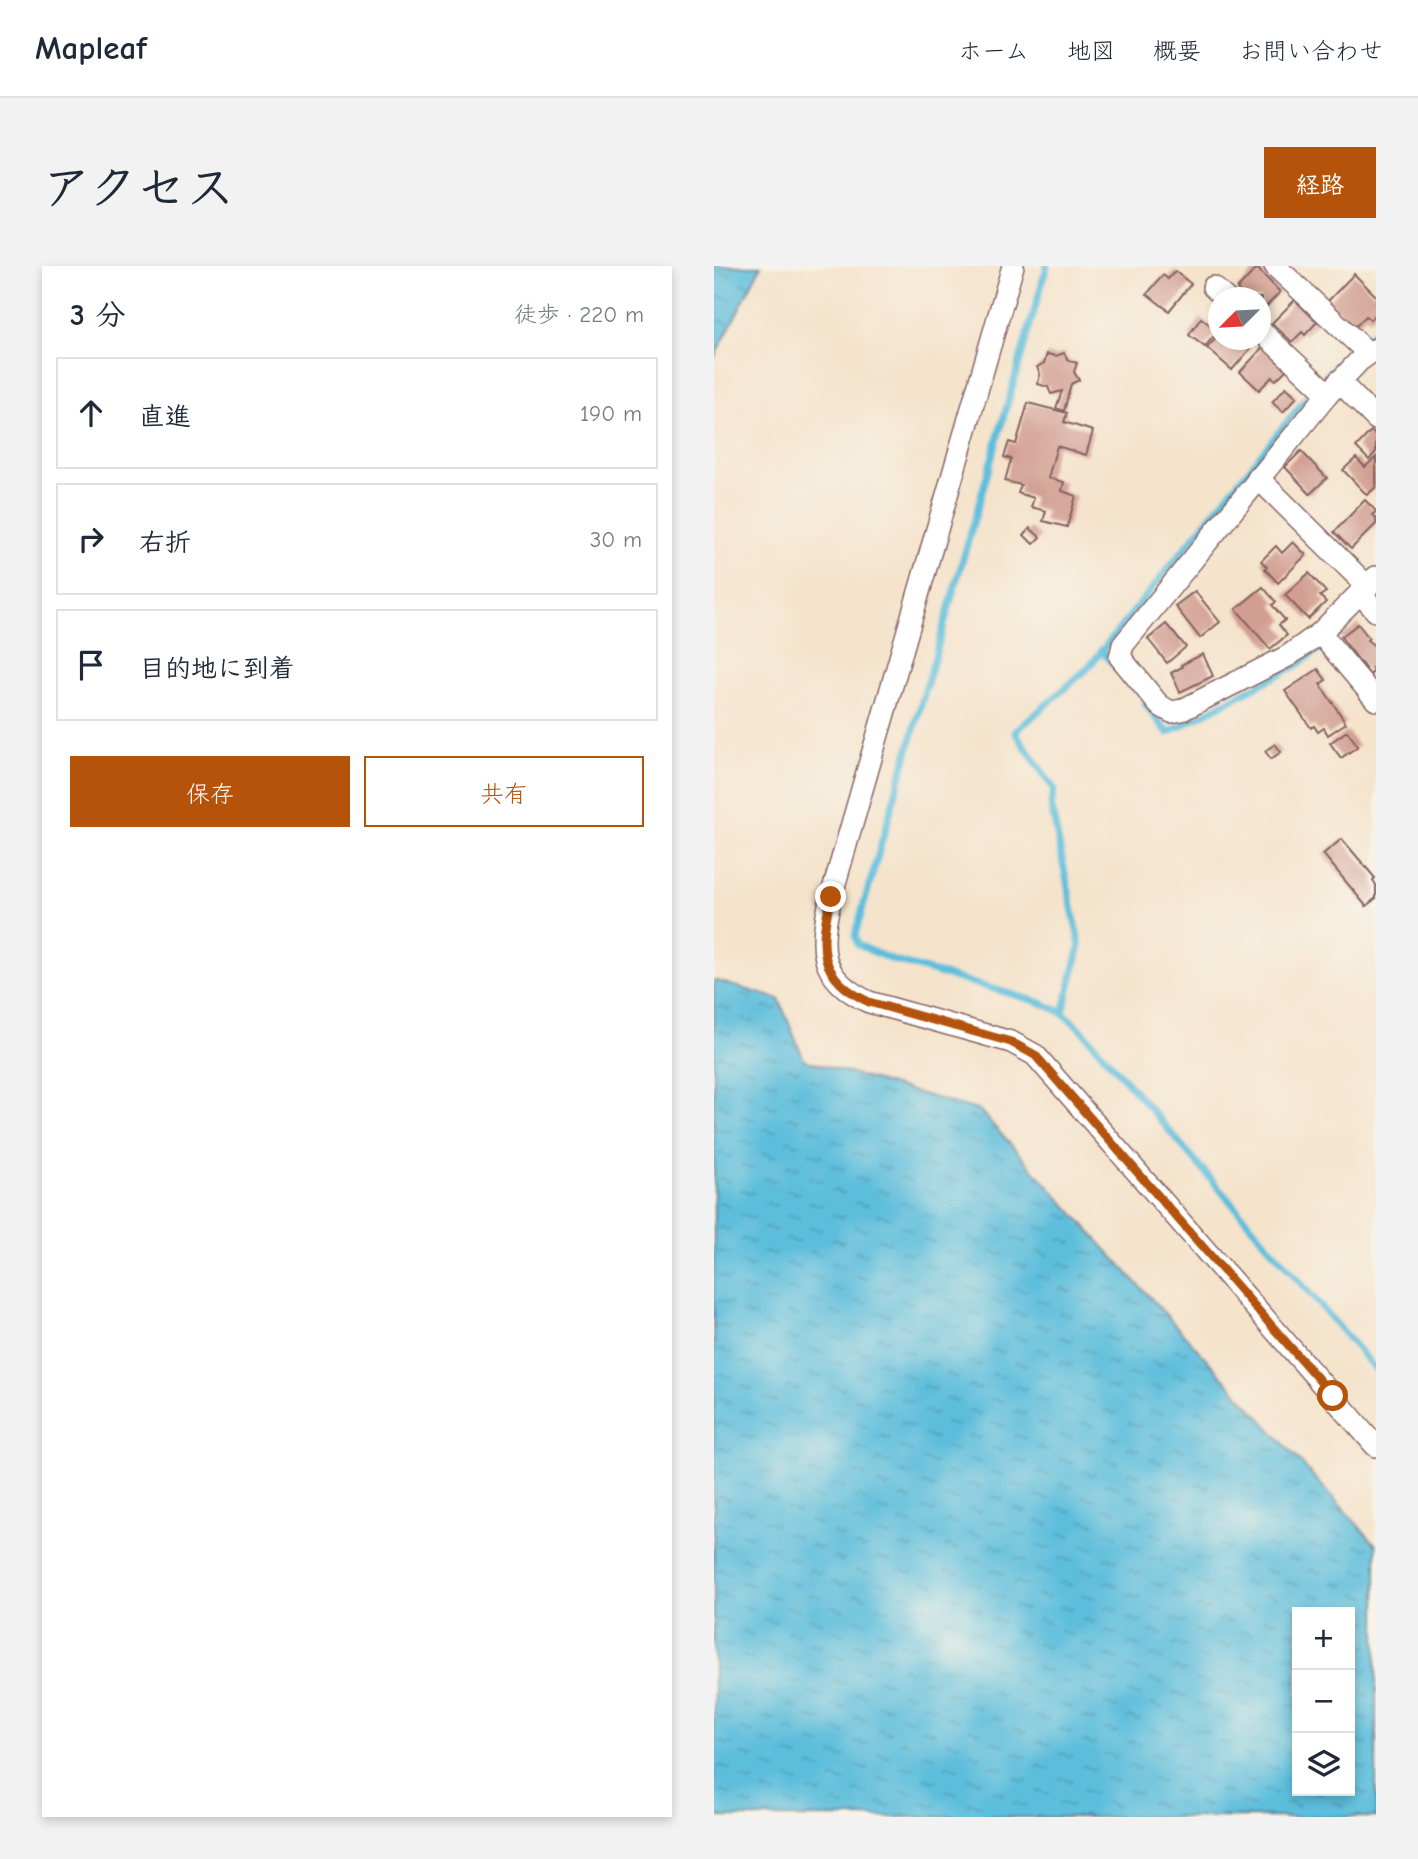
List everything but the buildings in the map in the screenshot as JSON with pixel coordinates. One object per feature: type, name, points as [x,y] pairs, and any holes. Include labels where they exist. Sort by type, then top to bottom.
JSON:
[{"type":"street","points":[[1013,266],[831,897],[822,939],[826,957],[832,974],[840,985],[854,995],[869,1002],[1011,1042],[1035,1055],[1376,1446]]},
{"type":"street","points":[[1275,267],[1372,351],[1334,387],[1258,478],[1123,645],[1120,657],[1159,705],[1171,712],[1182,710],[1288,656],[1320,633],[1368,586]]},
{"type":"street","points":[[1271,339],[1376,419]]},
{"type":"street","points":[[1258,478],[1368,586],[1376,611]]},
{"type":"street","points":[[1320,633],[1376,700]]},
{"type":"water","points":[[714,266],[761,266],[714,358]]},
{"type":"water","points":[[714,980],[779,999],[804,1060],[980,1111],[1376,1545],[1376,1817],[714,1817]]},
{"type":"waterway","points":[[1047,266],[855,935],[858,945],[892,960],[1039,1002],[1063,1013]]},
{"type":"waterway","points":[[1367,337],[1376,331]]},
{"type":"waterway","points":[[1326,376],[1346,355]]},
{"type":"waterway","points":[[1309,395],[1087,669],[1015,732],[1054,789],[1051,805],[1080,946],[1063,1013],[1082,1030],[1376,1370]]},
{"type":"waterway","points":[[1336,636],[1354,617]]},
{"type":"waterway","points":[[1145,704],[1168,733],[1297,665],[1322,647]]},
{"type":"waterway","points":[[1101,650],[1116,668]]},
{"type":"route","points":[[831,897],[822,939],[832,974],[840,985],[869,1002],[1011,1042],[1035,1055],[1333,1396]]}]
